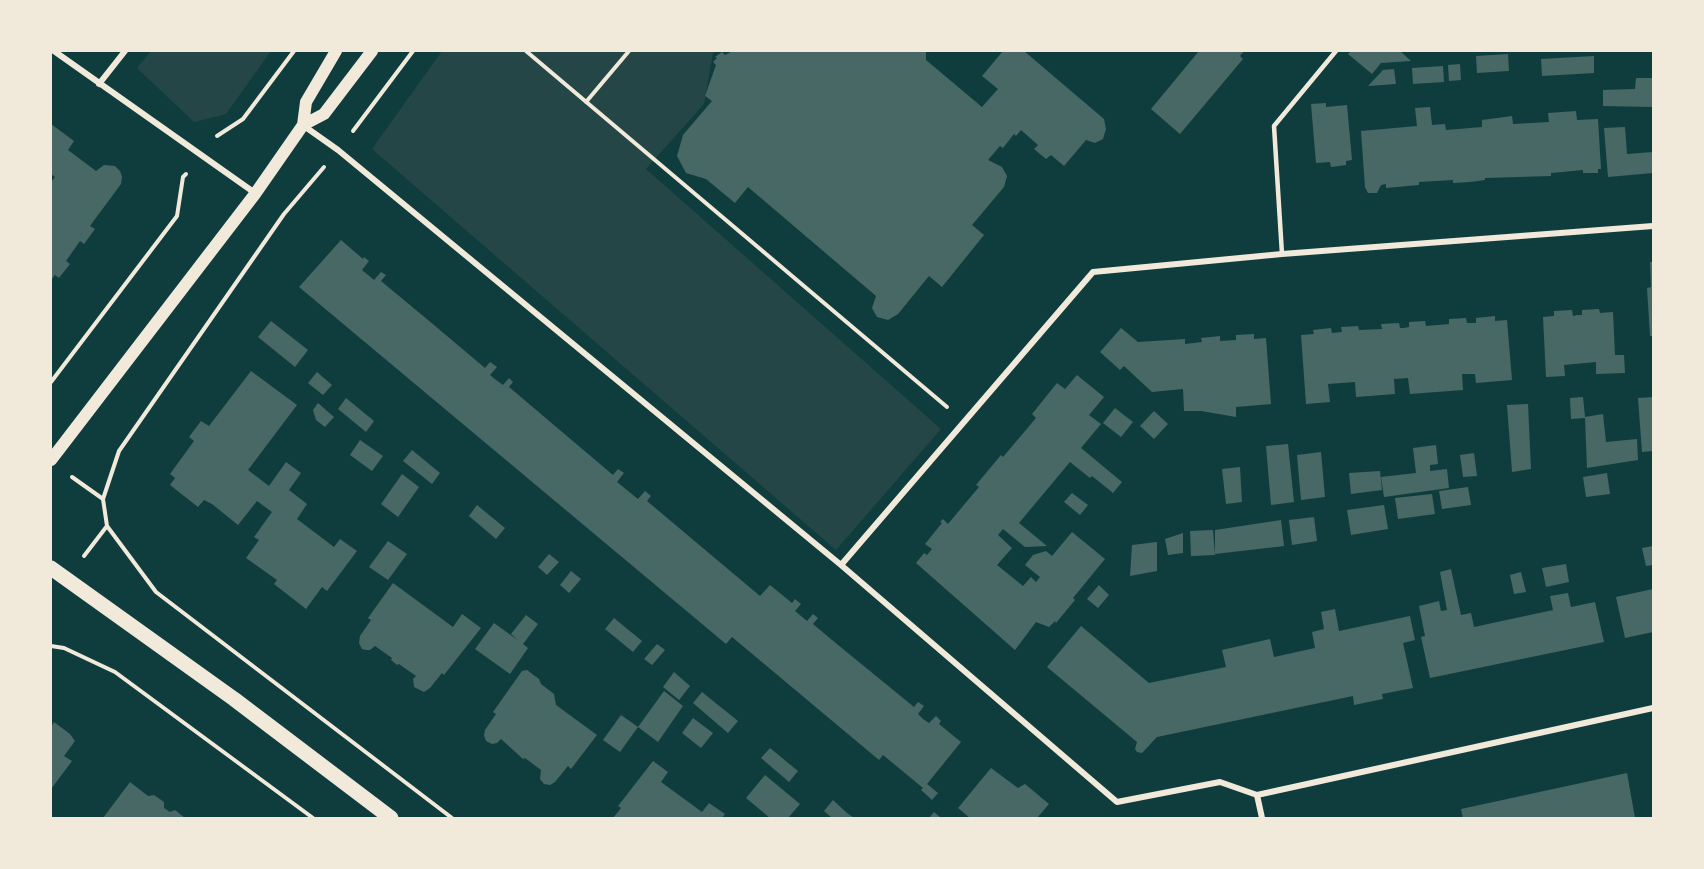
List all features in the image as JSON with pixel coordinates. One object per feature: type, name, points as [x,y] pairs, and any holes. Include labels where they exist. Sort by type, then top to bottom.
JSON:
[{"type":"main road","points":[[51,460],[255,194],[303,125],[306,102],[336,51]]},
{"type":"main road","points":[[303,125],[324,114],[372,51]]},
{"type":"main road","points":[[51,568],[234,699],[391,818]]},
{"type":"street","points":[[54,51],[255,194]]},
{"type":"street","points":[[99,84],[125,51]]},
{"type":"street","points":[[303,125],[338,150],[841,565],[1117,802],[1220,782],[1257,795],[1653,708]]},
{"type":"street","points":[[841,565],[963,420],[1093,272],[1281,254],[1653,226]]},
{"type":"street","points":[[1257,795],[1262,818]]},
{"type":"lane","points":[[1281,254],[1274,126],[1336,51]]},
{"type":"path","points":[[51,382],[177,216],[183,177],[199,152],[215,137],[243,119],[294,51]]},
{"type":"path","points":[[413,51],[338,150],[284,214],[119,451],[103,499],[107,526],[156,592],[453,818]]},
{"type":"path","points":[[526,51],[963,420]]},
{"type":"path","points":[[586,102],[629,51]]},
{"type":"path","points":[[68,474],[103,499]]},
{"type":"path","points":[[66,579],[107,526]]},
{"type":"path","points":[[51,646],[64,648],[115,672],[313,818]]},
{"type":"shaded area","points":[[151,51],[271,51],[226,114],[194,122],[137,68]]},
{"type":"shaded area","points":[[442,51],[717,51],[713,53],[704,104],[646,169],[941,429],[836,550],[372,149]]},
{"type":"building","points":[[733,51],[926,51],[926,60],[982,107],[998,89],[982,76],[1003,51],[1024,51],[1104,119],[1106,129],[1103,139],[1095,143],[1086,140],[1064,166],[1051,155],[1046,159],[1034,149],[1038,145],[1021,130],[1016,136],[1014,134],[1003,148],[1000,146],[988,160],[1002,167],[1007,176],[1004,187],[972,225],[984,235],[942,287],[929,276],[898,314],[888,320],[877,317],[872,308],[876,296],[748,187],[735,203],[706,179],[686,173],[677,156],[683,135],[712,101],[705,96],[716,65],[713,62],[717,58],[715,57],[722,52],[725,55]]},
{"type":"building","points":[[1199,51],[1244,51],[1240,56],[1243,59],[1180,134],[1151,109]]},
{"type":"building","points":[[1351,51],[1400,51],[1411,61],[1381,63],[1372,74],[1348,54]]},
{"type":"building","points":[[1508,54],[1509,71],[1477,73],[1476,56]]},
{"type":"building","points":[[1594,56],[1594,73],[1542,76],[1541,59]]},
{"type":"building","points":[[1460,64],[1461,80],[1449,81],[1448,65]]},
{"type":"building","points":[[1443,66],[1444,82],[1413,84],[1412,68]]},
{"type":"building","points":[[1394,69],[1396,84],[1368,86],[1383,70]]},
{"type":"building","points":[[1636,78],[1653,78],[1653,107],[1603,106],[1603,90],[1635,89]]},
{"type":"building","points":[[1326,103],[1326,107],[1347,105],[1352,160],[1346,161],[1346,165],[1331,167],[1330,162],[1316,163],[1311,104]]},
{"type":"building","points":[[1430,107],[1432,125],[1445,124],[1446,130],[1482,127],[1482,120],[1512,116],[1513,124],[1549,122],[1548,113],[1576,111],[1577,120],[1598,119],[1601,169],[1598,169],[1598,173],[1583,173],[1583,170],[1551,173],[1551,176],[1485,178],[1485,180],[1453,183],[1453,180],[1419,182],[1419,185],[1386,188],[1386,184],[1381,185],[1377,193],[1368,193],[1365,187],[1361,131],[1417,126],[1415,108]]},
{"type":"building","points":[[51,124],[74,141],[68,150],[96,171],[104,165],[115,166],[122,177],[121,184],[90,226],[95,229],[84,244],[80,241],[66,261],[70,264],[59,278],[55,275],[51,280],[51,182],[55,177],[51,174]]},
{"type":"building","points":[[1625,127],[1627,154],[1653,152],[1653,173],[1608,177],[1604,128]]},
{"type":"building","points":[[341,240],[363,259],[364,257],[369,261],[362,270],[374,280],[381,272],[386,275],[381,281],[485,368],[490,362],[497,367],[490,375],[496,380],[503,385],[509,378],[513,382],[509,387],[613,475],[618,469],[624,473],[617,482],[638,499],[645,491],[651,496],[647,501],[760,596],[770,585],[792,603],[795,599],[801,604],[795,611],[807,621],[813,614],[818,618],[813,624],[832,640],[914,707],[918,702],[924,706],[918,714],[923,719],[929,723],[936,716],[941,721],[939,724],[961,742],[927,784],[938,793],[932,800],[921,790],[923,788],[883,755],[879,760],[732,637],[726,644],[299,287]]},
{"type":"building","points":[[1650,262],[1653,262],[1653,336],[1650,336],[1647,288],[1651,287]]},
{"type":"building","points":[[1599,309],[1600,313],[1613,312],[1615,355],[1624,355],[1625,373],[1596,374],[1596,362],[1564,365],[1565,376],[1546,377],[1543,317],[1554,316],[1554,311],[1572,310],[1573,316],[1582,315],[1582,310]]},
{"type":"building","points":[[1495,316],[1495,321],[1507,320],[1512,380],[1476,383],[1475,374],[1462,374],[1463,390],[1410,394],[1408,378],[1394,379],[1395,394],[1356,397],[1355,382],[1328,384],[1330,402],[1306,404],[1301,335],[1314,334],[1313,330],[1331,328],[1332,333],[1342,332],[1341,327],[1358,326],[1359,330],[1382,329],[1381,324],[1399,323],[1400,328],[1404,328],[1409,327],[1409,322],[1425,321],[1426,326],[1449,324],[1449,319],[1466,318],[1467,323],[1476,323],[1476,318]]},
{"type":"building","points":[[271,321],[308,350],[295,367],[258,337]]},
{"type":"building","points":[[1121,328],[1138,342],[1185,339],[1185,344],[1202,342],[1201,338],[1220,336],[1220,341],[1236,340],[1236,335],[1254,334],[1254,339],[1266,338],[1271,404],[1236,407],[1236,417],[1201,411],[1184,411],[1183,389],[1152,392],[1124,366],[1120,370],[1100,352]]},
{"type":"building","points":[[251,371],[297,405],[248,470],[269,486],[286,462],[301,473],[289,490],[307,504],[297,519],[334,547],[340,539],[357,551],[327,591],[322,587],[306,609],[274,584],[277,580],[246,558],[259,540],[254,537],[272,512],[257,501],[238,525],[212,504],[204,500],[198,507],[170,485],[175,478],[170,474],[194,441],[189,437],[201,421],[209,426]]},
{"type":"building","points":[[317,372],[332,385],[323,395],[308,383]]},
{"type":"building","points":[[1077,375],[1104,397],[1089,415],[1101,424],[1081,448],[1122,482],[1113,493],[1070,462],[1019,523],[1047,546],[1025,547],[1003,529],[998,535],[1012,548],[997,565],[1023,586],[1031,577],[1036,582],[1040,577],[1025,565],[1033,555],[1046,551],[1052,556],[1072,532],[1105,559],[1056,623],[1055,621],[1049,627],[1036,622],[1015,650],[916,563],[924,553],[927,555],[932,549],[925,544],[942,523],[940,522],[943,519],[948,524],[979,487],[976,485],[1036,418],[1032,414],[1057,383],[1065,389]]},
{"type":"building","points":[[1583,397],[1585,417],[1603,414],[1606,442],[1637,439],[1638,460],[1587,468],[1585,418],[1571,419],[1570,398]]},
{"type":"building","points":[[1653,397],[1653,451],[1642,452],[1638,398]]},
{"type":"building","points":[[346,398],[374,421],[366,432],[338,409]]},
{"type":"building","points":[[318,403],[334,417],[325,427],[316,420],[313,410]]},
{"type":"building","points":[[1528,404],[1531,469],[1512,472],[1507,405]]},
{"type":"building","points":[[1115,408],[1133,422],[1121,437],[1103,423]]},
{"type":"building","points":[[1154,411],[1168,424],[1154,439],[1140,426]]},
{"type":"building","points":[[360,440],[383,456],[372,471],[350,455]]},
{"type":"building","points":[[1288,444],[1294,502],[1271,505],[1266,446]]},
{"type":"building","points":[[1436,445],[1438,464],[1430,465],[1430,471],[1447,469],[1449,488],[1384,497],[1381,477],[1416,473],[1413,448]]},
{"type":"building","points":[[412,450],[440,473],[432,484],[403,461]]},
{"type":"building","points":[[1321,452],[1325,497],[1301,500],[1297,455]]},
{"type":"building","points":[[1474,453],[1477,476],[1463,477],[1460,455]]},
{"type":"building","points":[[1240,467],[1242,502],[1226,504],[1222,469]]},
{"type":"building","points":[[1380,471],[1382,490],[1351,494],[1349,473]]},
{"type":"building","points":[[1607,473],[1610,494],[1586,497],[1583,477]]},
{"type":"building","points":[[402,474],[419,487],[398,517],[381,504]]},
{"type":"building","points":[[1468,487],[1471,505],[1442,509],[1439,491]]},
{"type":"building","points":[[1072,493],[1088,505],[1080,515],[1064,502]]},
{"type":"building","points":[[1432,494],[1435,514],[1398,519],[1395,498]]},
{"type":"building","points":[[477,505],[505,528],[496,539],[469,516]]},
{"type":"building","points":[[1384,505],[1388,529],[1351,535],[1347,510]]},
{"type":"building","points":[[1314,517],[1317,541],[1292,545],[1289,520]]},
{"type":"building","points":[[1281,520],[1284,546],[1215,554],[1215,530]]},
{"type":"building","points":[[1213,530],[1215,555],[1191,556],[1190,531]]},
{"type":"building","points":[[1183,533],[1183,553],[1168,555],[1165,539]]},
{"type":"building","points":[[388,541],[407,554],[388,580],[369,567]]},
{"type":"building","points":[[1157,542],[1157,571],[1130,576],[1132,545]]},
{"type":"building","points":[[1653,546],[1653,565],[1646,566],[1642,548]]},
{"type":"building","points":[[549,554],[559,562],[547,575],[538,567]]},
{"type":"building","points":[[1566,564],[1569,582],[1546,587],[1542,568]]},
{"type":"building","points":[[1451,569],[1461,615],[1471,613],[1474,627],[1553,610],[1550,596],[1568,593],[1571,607],[1595,602],[1604,642],[1430,678],[1421,637],[1425,636],[1419,606],[1439,601],[1441,611],[1447,610],[1440,572]]},
{"type":"building","points":[[571,571],[581,579],[569,593],[560,585]]},
{"type":"building","points":[[1521,572],[1526,592],[1514,594],[1510,575]]},
{"type":"building","points":[[393,583],[453,627],[462,614],[481,628],[444,675],[442,673],[424,692],[414,687],[413,679],[416,676],[399,664],[397,665],[391,660],[392,658],[375,646],[366,650],[362,649],[359,643],[360,636],[371,620],[368,618]]},
{"type":"building","points":[[1099,585],[1109,595],[1098,608],[1087,599]]},
{"type":"building","points":[[1653,589],[1653,632],[1625,638],[1616,597]]},
{"type":"building","points":[[1335,609],[1339,631],[1410,616],[1415,640],[1403,643],[1413,688],[1382,694],[1383,699],[1354,705],[1353,696],[1157,737],[1142,753],[1135,749],[1137,742],[1047,667],[1081,626],[1149,683],[1226,667],[1222,650],[1270,639],[1274,657],[1315,648],[1312,632],[1324,629],[1321,612]]},
{"type":"building","points":[[526,615],[538,624],[523,644],[528,648],[510,674],[475,649],[494,623],[519,641],[511,634]]},
{"type":"building","points":[[614,618],[642,641],[633,652],[605,629]]},
{"type":"building","points":[[657,644],[665,650],[652,665],[644,659]]},
{"type":"building","points":[[527,670],[554,694],[556,705],[597,735],[571,769],[568,766],[550,785],[544,784],[540,779],[541,770],[525,758],[523,759],[501,739],[492,744],[486,741],[484,735],[496,714],[493,712],[522,671]]},
{"type":"building","points":[[674,672],[690,686],[679,700],[663,687]]},
{"type":"building","points":[[664,691],[683,706],[658,742],[638,727]]},
{"type":"building","points":[[702,692],[738,721],[728,733],[693,703]]},
{"type":"building","points":[[621,715],[638,727],[620,752],[603,740]]},
{"type":"building","points":[[693,718],[713,733],[701,748],[682,733]]},
{"type":"building","points":[[54,722],[70,734],[75,741],[64,756],[72,761],[51,789],[51,727]]},
{"type":"building","points":[[770,748],[798,771],[789,782],[761,758]]},
{"type":"building","points":[[653,761],[668,772],[661,782],[702,812],[709,803],[725,814],[722,818],[613,818],[621,808],[618,806]]},
{"type":"building","points":[[991,768],[1018,788],[1025,784],[1049,804],[1037,818],[970,818],[958,808]]},
{"type":"building","points":[[1627,773],[1635,818],[1463,818],[1461,809]]},
{"type":"building","points":[[765,775],[800,804],[788,818],[770,818],[746,798]]},
{"type":"building","points":[[130,782],[148,796],[154,795],[164,802],[164,808],[170,812],[175,810],[185,818],[103,818]]},
{"type":"building","points":[[833,800],[854,818],[832,818],[824,811]]},
{"type":"building","points":[[934,812],[941,818],[929,818]]}]
